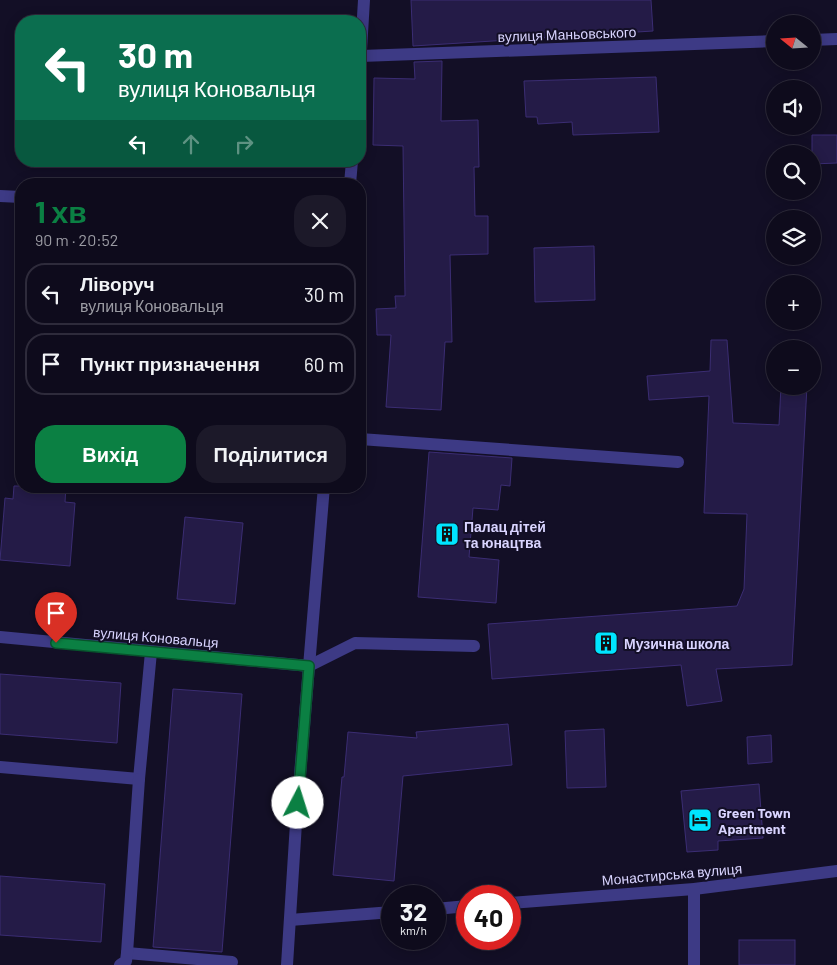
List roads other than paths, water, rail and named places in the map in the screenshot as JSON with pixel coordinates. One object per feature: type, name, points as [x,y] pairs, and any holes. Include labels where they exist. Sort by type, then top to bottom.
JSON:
[{"type":"street","points":[[363,15],[364,0]]},
{"type":"street","points":[[821,39],[837,38]]},
{"type":"street","name":"вулиця Маньовського","points":[[366,62],[766,42]]},
{"type":"street","points":[[0,196],[15,197]]},
{"type":"street","points":[[366,439],[678,462]]},
{"type":"street","points":[[287,965],[323,493]]},
{"type":"street","name":"вулиця Коновальця","points":[[0,638],[309,666]]},
{"type":"street","points":[[309,666],[355,643],[474,646]]},
{"type":"street","points":[[120,965],[126,961],[127,953],[139,779],[151,652]]},
{"type":"street","points":[[0,767],[139,779]]},
{"type":"street","name":"Монастирська вулиця","points":[[521,902],[694,889],[837,871]]},
{"type":"street","points":[[694,889],[694,965]]},
{"type":"street","points":[[290,920],[381,913]]},
{"type":"street","points":[[127,953],[232,962]]},
{"type":"place","name":"Палац дітей та юнацтва","points":[[447,534]]},
{"type":"place","name":"Музична школа","points":[[606,643]]},
{"type":"place","name":"Green Town Apartment","points":[[700,820]]}]
